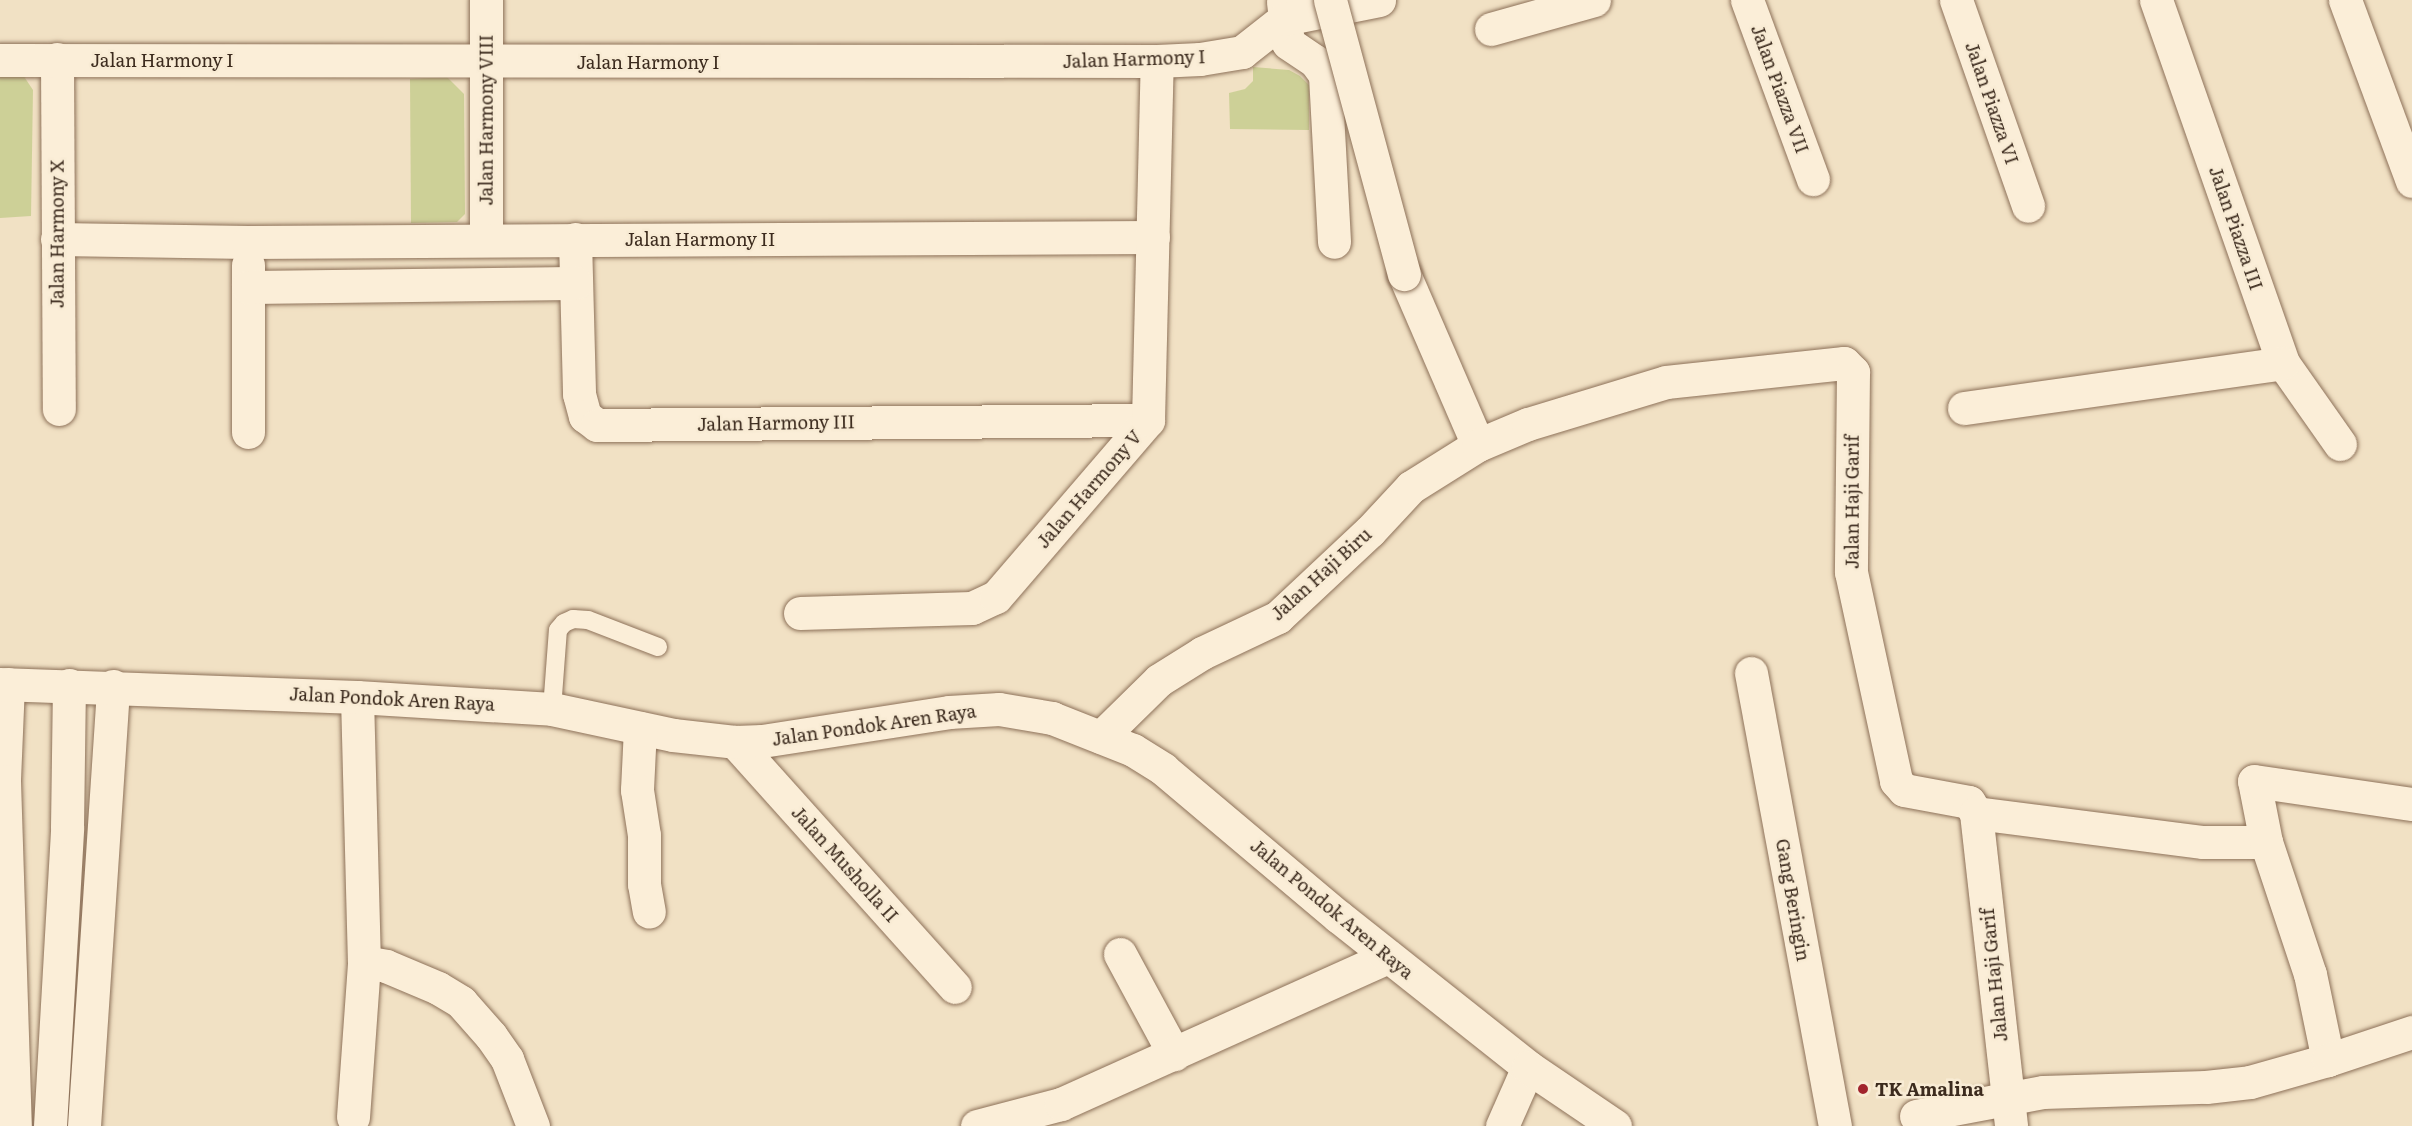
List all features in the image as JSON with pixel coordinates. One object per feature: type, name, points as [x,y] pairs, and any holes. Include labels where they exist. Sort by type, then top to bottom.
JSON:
[{"type":"street","name":"Jalan Harmony VIII","points":[[486,0],[486,240]]},
{"type":"street","points":[[1330,0],[1404,274],[1478,446]]},
{"type":"street","name":"Jalan Harmony I","points":[[0,60],[1157,61],[1200,59],[1242,52],[1284,10],[1379,0]]},
{"type":"street","points":[[1491,29],[1594,0]]},
{"type":"street","name":"Jalan Piazza VII","points":[[1747,0],[1813,179]]},
{"type":"street","name":"Jalan Piazza VI","points":[[1956,0],[2028,206]]},
{"type":"street","name":"Jalan Piazza III","points":[[2156,0],[2283,363],[2340,444]]},
{"type":"street","points":[[2345,0],[2412,182]]},
{"type":"street","points":[[1284,10],[1288,43],[1315,61],[1324,75],[1334,242]]},
{"type":"street","name":"Jalan Harmony X","points":[[57,59],[58,409]]},
{"type":"street","name":"Jalan Harmony V","points":[[800,612],[972,608],[996,597],[1148,420],[1157,61]]},
{"type":"street","name":"Jalan Harmony II","points":[[57,239],[248,242],[1152,237]]},
{"type":"street","name":"Jalan Harmony III","points":[[575,239],[579,394],[585,416],[597,425],[1148,420]]},
{"type":"street","points":[[248,242],[248,432]]},
{"type":"street","points":[[248,287],[576,283]]},
{"type":"street","name":"Jalan Haji Garif","points":[[1478,446],[1528,424],[1666,382],[1833,363],[1844,363],[1850,367],[1852,372],[1851,572],[1896,781],[1904,790],[1969,802],[1976,813],[2009,1112]]},
{"type":"street","points":[[1964,408],[2283,363]]},
{"type":"street","name":"Jalan Haji Biru","points":[[1101,737],[1158,680],[1202,653],[1278,617],[1370,531],[1411,487],[1478,446]]},
{"type":"street","name":"Gang Beringin","points":[[1752,673],[1835,1126]]},
{"type":"street","points":[[4,684],[4,781],[15,1126]]},
{"type":"street","name":"Jalan Pondok Aren Raya","points":[[4,684],[113,686],[357,697],[552,709],[710,741],[735,742],[762,741],[949,712],[999,709],[1052,718],[1133,750],[1163,769],[1388,957],[1528,1068],[1614,1126]]},
{"type":"street","points":[[50,1126],[67,827],[69,685]]},
{"type":"street","points":[[84,1126],[113,686]]},
{"type":"street","points":[[353,1117],[364,962],[357,697]]},
{"type":"street","points":[[640,728],[637,790],[644,836],[644,884],[649,912]]},
{"type":"street","name":"Jalan Musholla II","points":[[735,742],[955,987]]},
{"type":"street","points":[[2328,1060],[2310,974],[2266,842],[2254,781],[2412,804]]},
{"type":"street","points":[[1976,813],[2203,842],[2266,842]]},
{"type":"street","points":[[1120,954],[1174,1054]]},
{"type":"street","points":[[976,1126],[1046,1118],[1061,1104],[1388,957]]},
{"type":"street","points":[[364,962],[386,966],[438,988],[461,1002],[491,1036],[507,1059],[533,1126]]},
{"type":"street","points":[[1916,1116],[2009,1112],[2043,1092],[2206,1087],[2250,1082],[2328,1060],[2412,1032]]},
{"type":"street","points":[[1502,1126],[1528,1068]]},
{"type":"lane","points":[[552,709],[558,630],[564,623],[573,619],[588,620],[658,647]]},
{"type":"green space","points":[[1253,67],[1289,70],[1309,85],[1309,130],[1230,129],[1229,93],[1245,89],[1253,81]]},
{"type":"green space","points":[[23,75],[33,90],[31,216],[0,218],[0,76]]},
{"type":"green space","points":[[447,77],[464,94],[465,214],[457,222],[411,223],[410,79]]},
{"type":"place","name":"TK Amalina","points":[[1863,1089]]}]
